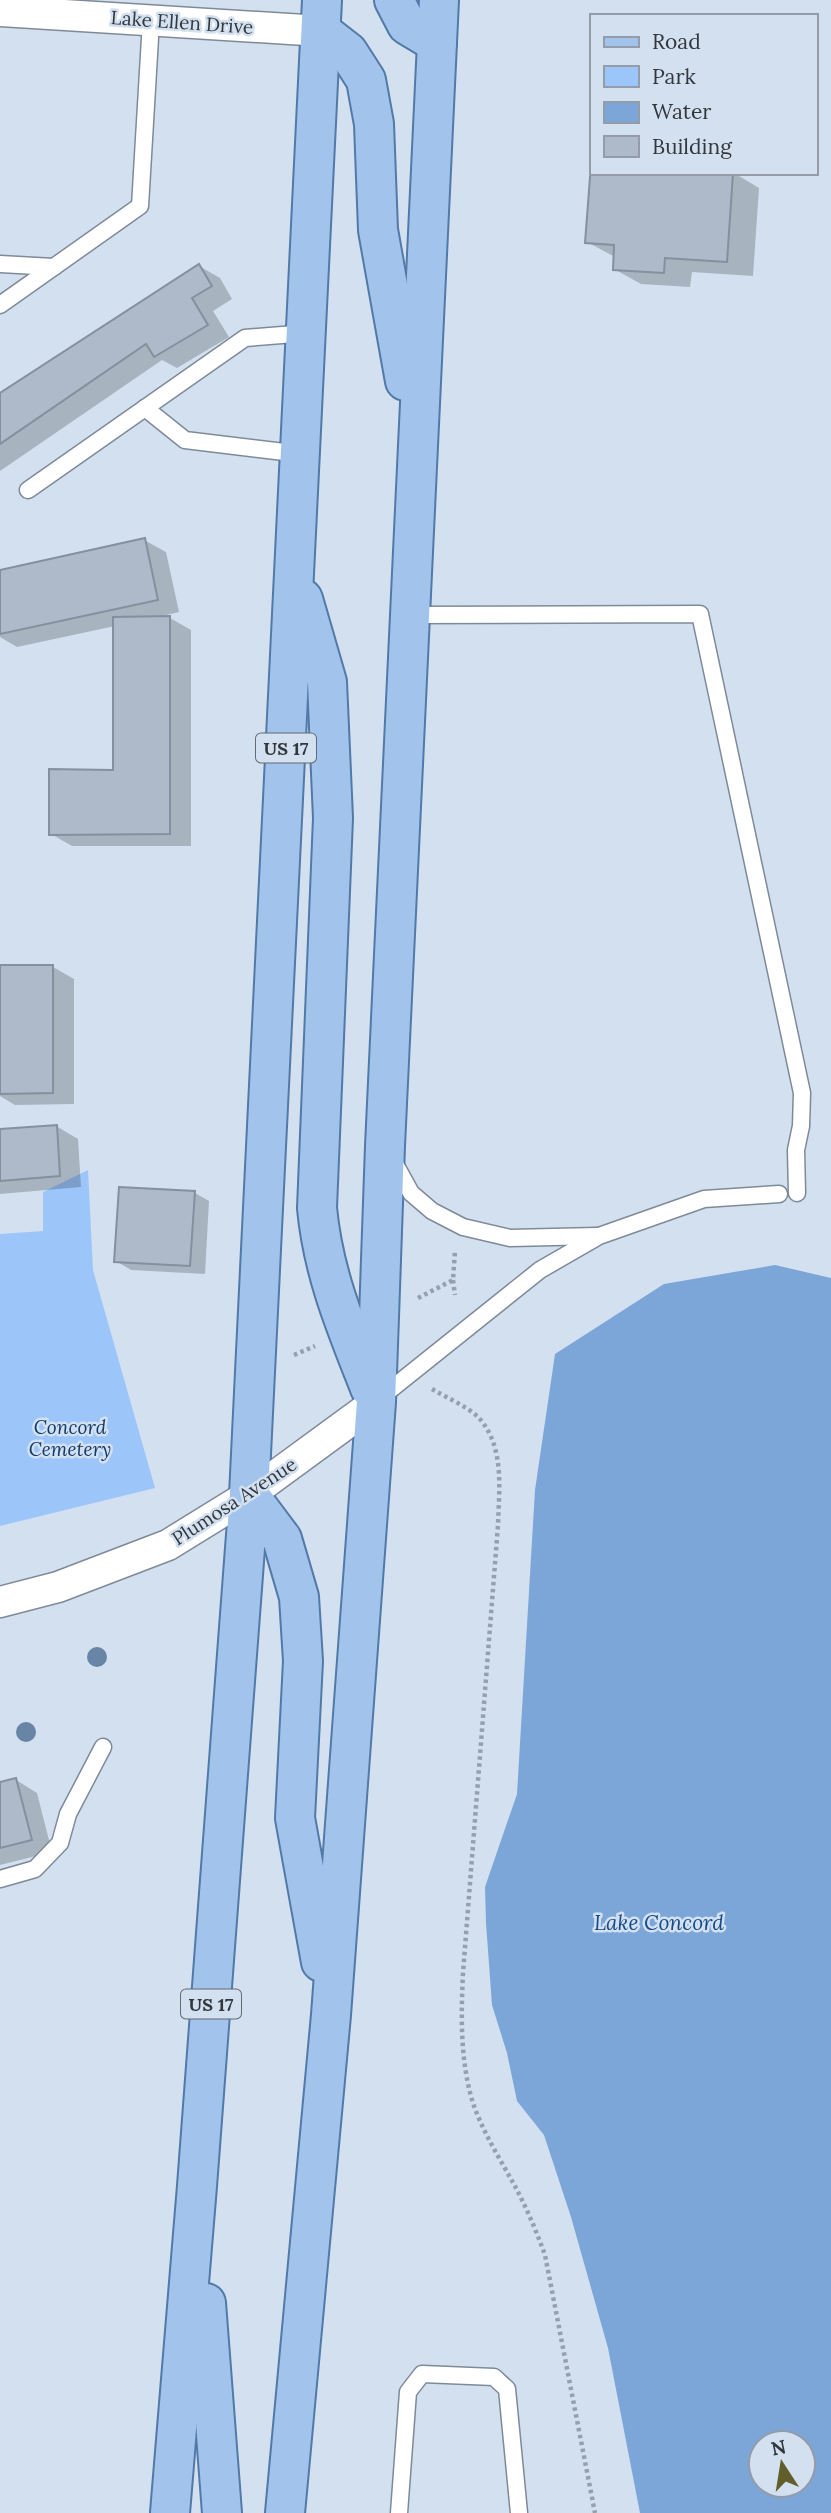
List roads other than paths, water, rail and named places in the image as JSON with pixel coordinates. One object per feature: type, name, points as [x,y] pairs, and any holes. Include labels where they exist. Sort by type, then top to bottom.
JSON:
[{"type":"main road","points":[[394,0],[407,25],[437,43]]},
{"type":"main road","points":[[285,2513],[331,2015],[376,1402],[385,1146],[439,0]]},
{"type":"main road","points":[[322,15],[366,80],[374,124],[378,230],[417,449]]},
{"type":"main road","name":"US 17","points":[[170,2513],[249,1495],[322,15]]},
{"type":"main road","points":[[295,570],[327,682],[333,818],[317,1208],[320,1243],[335,1300],[376,1402]]},
{"type":"main road","points":[[249,1495],[282,1539],[299,1597],[303,1661],[295,1818],[331,2015]]},
{"type":"main road","points":[[197,2186],[222,2513]]},
{"type":"street","name":"Lake Ellen Drive","points":[[17,8],[151,21],[322,15]]},
{"type":"street","name":"Plumosa Avenue","points":[[0,1602],[58,1587],[168,1545],[249,1495],[376,1402]]},
{"type":"lane","points":[[0,305],[140,206],[151,21]]},
{"type":"lane","points":[[0,264],[54,267]]},
{"type":"lane","points":[[28,490],[245,338],[307,333]]},
{"type":"lane","points":[[145,408],[185,440],[301,454]]},
{"type":"lane","points":[[409,615],[700,614],[802,1093],[801,1126],[796,1150],[797,1193]]},
{"type":"lane","points":[[385,1146],[411,1193],[432,1211],[463,1227],[510,1238],[599,1236]]},
{"type":"lane","points":[[376,1402],[540,1270],[599,1236],[704,1199],[779,1194]]},
{"type":"lane","points":[[0,1879],[34,1869],[60,1843],[68,1814],[103,1747]]},
{"type":"lane","points":[[399,2513],[408,2392],[422,2374],[494,2377],[507,2389],[519,2513]]},
{"type":"water","name":"Lake Concord","points":[[775,1265],[831,1278],[831,2513],[640,2513],[608,2348],[571,2217],[544,2135],[517,2101],[507,2053],[492,2005],[485,1887],[517,1794],[535,1490],[555,1354],[664,1284]]},
{"type":"park label","name":"Concord Cemetery","points":[[70,1438]]}]
